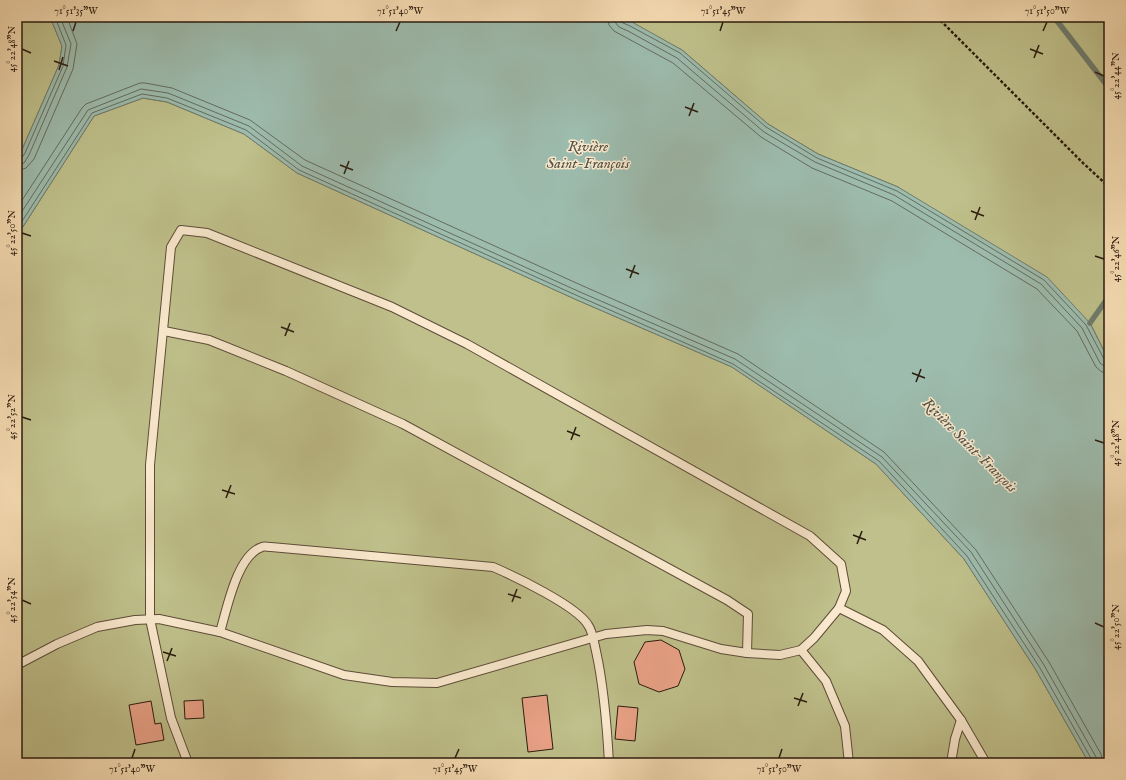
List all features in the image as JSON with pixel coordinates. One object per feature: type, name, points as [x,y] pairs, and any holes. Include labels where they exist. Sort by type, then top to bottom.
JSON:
[{"type":"lane","points":[[17,665],[57,644],[97,627],[135,620],[150,619],[159,619],[220,632],[344,675],[399,682],[437,683],[606,634],[648,630],[663,631],[721,649],[747,653],[780,655],[801,650],[814,638],[839,608],[846,591],[841,564],[810,536],[467,344],[392,307],[207,233],[181,230],[172,247],[150,465],[150,619],[171,718],[188,763]]},
{"type":"lane","points":[[164,331],[209,340],[286,371],[403,424],[727,600],[748,614],[747,653]]},
{"type":"lane","points":[[220,632],[238,574],[247,557],[262,547],[493,567],[519,578],[575,611],[588,624],[593,638],[600,669],[609,763]]},
{"type":"lane","points":[[839,608],[883,630],[918,661],[961,720],[986,763]]},
{"type":"lane","points":[[801,650],[826,681],[845,726],[849,763]]},
{"type":"lane","points":[[951,763],[955,739],[961,720]]},
{"type":"path","points":[[937,17],[1083,163],[1109,187]]},
{"type":"green space","points":[[17,17],[50,17],[62,46],[59,65],[17,158]]},
{"type":"green space","points":[[618,17],[1109,17],[1109,361],[1090,323],[898,187],[818,154],[768,124],[682,50]]},
{"type":"green space","points":[[143,98],[167,102],[244,134],[297,173],[577,300],[732,367],[876,464],[964,559],[1036,670],[1089,763],[17,763],[17,236],[94,116]]},
{"type":"water","name":"Rivière Saint-François","points":[[50,17],[618,17],[632,22],[682,50],[768,124],[818,154],[898,187],[1047,277],[1090,323],[1109,361],[1109,763],[1089,763],[1036,670],[964,559],[876,464],[732,367],[577,300],[297,173],[244,134],[167,102],[143,98],[94,116],[17,236],[17,158],[59,65],[62,46]]},
{"type":"building","points":[[661,640],[679,650],[685,669],[678,686],[659,692],[639,684],[634,662],[645,642]]},
{"type":"building","points":[[547,695],[553,749],[528,752],[522,698]]},
{"type":"building","points":[[203,700],[204,718],[185,719],[184,701]]},
{"type":"building","points":[[151,701],[155,724],[161,723],[164,740],[136,745],[129,705]]},
{"type":"building","points":[[618,706],[638,708],[635,741],[615,739]]},
{"type":"waterway","points":[[1054,17],[1109,88]]},
{"type":"waterway","points":[[1090,323],[1109,296]]}]
